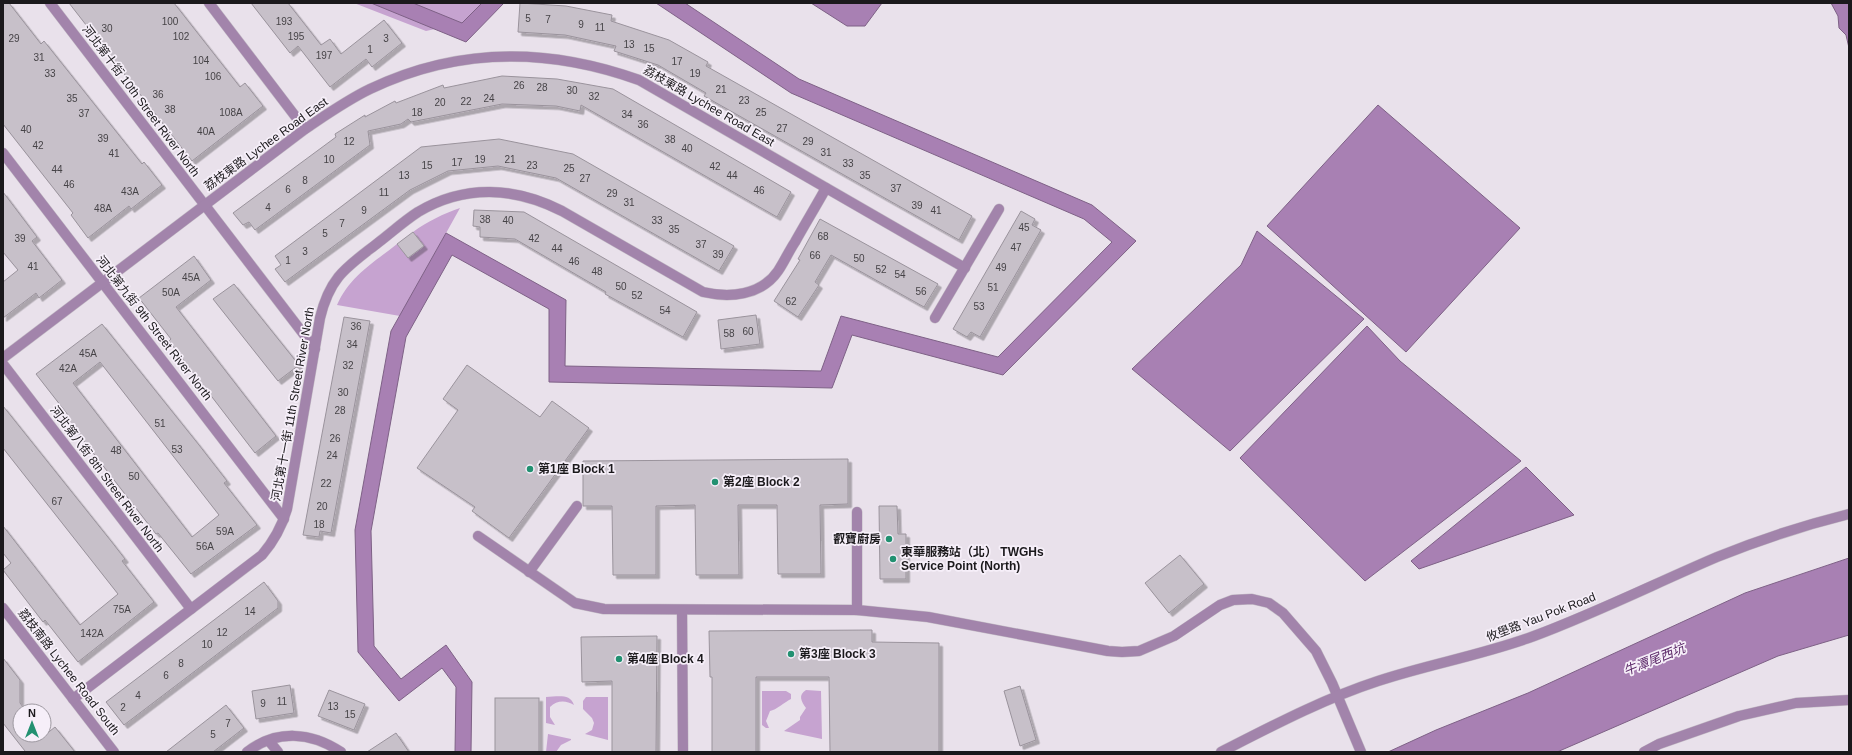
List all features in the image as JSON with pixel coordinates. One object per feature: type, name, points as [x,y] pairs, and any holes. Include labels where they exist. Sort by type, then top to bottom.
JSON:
[{"type":"street","name":"河北第十街 10th Street River North","points":[[50,3],[315,349]]},
{"type":"street","points":[[209,3],[305,129]]},
{"type":"street","name":"荔枝東路 Lychee Road East","points":[[3,358],[305,129],[369,90],[397,77],[456,61],[487,57],[549,57],[602,68],[638,80],[965,268]]},
{"type":"street","name":"河北第九街 9th Street River North","points":[[3,154],[284,519]]},
{"type":"street","name":"河北第十一街 11th Street River North","points":[[73,699],[262,555],[278,532],[287,509],[324,304],[336,278],[345,268],[418,213],[437,203],[457,196],[479,192],[500,192],[522,195],[543,201],[703,292],[719,296],[735,296],[751,291],[765,284],[777,272],[826,188]]},
{"type":"street","points":[[935,318],[999,209]]},
{"type":"street","name":"河北第八街 8th Street River North","points":[[3,364],[191,609]]},
{"type":"street","points":[[529,572],[577,506]]},
{"type":"street","points":[[857,512],[857,610]]},
{"type":"street","name":"攸壆路 Yau Pok Road","points":[[1221,752],[1295,714],[1338,696],[1379,681],[1528,638],[1760,541],[1849,514]]},
{"type":"street","points":[[478,536],[575,603],[604,609],[857,610],[928,617],[1100,650],[1122,652],[1139,651],[1174,636],[1226,602],[1252,599],[1269,603],[1288,619],[1316,651],[1338,696],[1361,752]]},
{"type":"street","name":"荔枝南路 Lychee Road South","points":[[3,608],[114,752]]},
{"type":"street","points":[[682,610],[683,752]]},
{"type":"street","points":[[1644,752],[1659,744],[1739,716],[1796,703],[1849,700]]},
{"type":"street","points":[[247,752],[256,746],[281,736],[304,736],[326,742],[341,752]]},
{"type":"street","points":[[269,741],[278,752]]},
{"type":"shaded area","points":[[354,3],[482,3],[462,23],[426,31]]},
{"type":"shaded area","points":[[460,208],[400,316],[337,305],[348,286],[371,264],[397,244],[408,258],[424,246],[413,232],[424,224]]},
{"type":"shaded area","points":[[806,690],[821,691],[822,739],[784,731],[800,720],[800,717],[806,708],[801,696]]},
{"type":"shaded area","points":[[762,691],[786,691],[791,694],[791,699],[770,711],[766,721],[769,728],[762,725]]},
{"type":"shaded area","points":[[546,697],[566,697],[572,701],[574,705],[568,702],[562,702],[556,703],[550,707],[550,717],[555,725],[546,723]]},
{"type":"shaded area","points":[[586,697],[608,697],[608,740],[585,734],[592,730],[594,723],[592,718],[583,709],[583,701]]},
{"type":"shaded area","points":[[548,734],[571,740],[561,745],[556,752],[546,752]]},
{"type":"water","points":[[371,3],[413,3],[462,23],[482,3],[504,3],[466,42]]},
{"type":"water","points":[[656,3],[685,3],[799,79],[1092,205],[1136,241],[1003,375],[852,335],[832,388],[549,382],[549,309],[452,255],[406,337],[371,531],[374,646],[401,679],[446,645],[472,682],[471,752],[455,752],[456,687],[442,668],[399,701],[358,652],[355,530],[391,331],[446,233],[566,300],[565,366],[821,371],[841,316],[998,357],[1112,242],[1084,219],[791,93]]},
{"type":"water","points":[[811,3],[882,3],[865,26],[847,26]]},
{"type":"water","points":[[1831,3],[1849,3],[1849,48],[1846,35],[1839,28],[1838,16]]},
{"type":"water","points":[[1378,105],[1520,228],[1406,352],[1267,226]]},
{"type":"water","points":[[1257,231],[1364,319],[1230,451],[1132,369],[1241,265]]},
{"type":"water","points":[[1367,326],[1400,361],[1521,461],[1365,581],[1240,458]]},
{"type":"water","points":[[1526,467],[1574,515],[1419,569],[1411,561]]},
{"type":"water","name":"牛潭尾西坑","points":[[1849,558],[1849,635],[1778,656],[1557,752],[1388,752],[1436,730],[1528,693],[1745,593]]},
{"type":"building","points":[[3,3],[9,3],[41,44],[44,41],[142,164],[144,162],[162,185],[131,209],[129,206],[88,238],[71,215],[73,213],[3,124]]},
{"type":"building","points":[[69,3],[174,3],[240,87],[245,83],[263,106],[192,161]]},
{"type":"building","points":[[251,3],[288,3],[321,45],[330,39],[341,54],[384,20],[402,43],[372,67],[366,59],[330,87],[298,46],[290,53]]},
{"type":"building","points":[[520,3],[566,6],[612,15],[611,21],[669,40],[708,62],[706,66],[972,216],[959,240],[704,96],[706,93],[658,65],[614,51],[616,46],[565,35],[518,32]]},
{"type":"building","points":[[502,76],[557,79],[613,89],[791,192],[777,217],[581,105],[580,111],[556,106],[502,104],[411,122],[408,119],[401,124],[368,131],[370,145],[255,230],[249,222],[243,225],[233,213],[336,137],[335,134],[365,115],[365,117],[395,101],[396,103],[443,85],[444,88]]},
{"type":"building","points":[[499,139],[573,154],[734,246],[719,271],[556,178],[498,166],[448,171],[410,190],[285,282],[275,269],[281,265],[275,256],[421,147]]},
{"type":"building","points":[[3,192],[37,237],[32,241],[62,280],[39,298],[36,293],[3,318],[3,282],[18,270],[3,252]]},
{"type":"building","points":[[474,210],[524,212],[697,312],[683,337],[605,294],[606,292],[515,239],[480,237],[480,227],[473,226]]},
{"type":"building","points":[[1021,211],[1035,219],[1032,225],[1041,230],[980,337],[971,332],[967,337],[953,329]]},
{"type":"building","points":[[820,219],[938,284],[924,307],[831,255],[815,282],[819,285],[798,317],[774,301],[800,260],[798,259]]},
{"type":"building","points":[[413,232],[424,246],[408,258],[397,244]]},
{"type":"building","points":[[194,256],[211,280],[176,307],[276,436],[255,453],[169,341],[171,339],[139,298]]},
{"type":"building","points":[[234,284],[299,365],[278,381],[213,299]]},
{"type":"building","points":[[756,315],[760,344],[721,349],[718,320]]},
{"type":"building","points":[[344,317],[370,321],[331,533],[320,531],[319,537],[303,535]]},
{"type":"building","points":[[102,324],[227,481],[224,483],[257,525],[191,574],[158,533],[156,534],[65,417],[68,415],[36,374]],"holes":[[[100,362],[219,515],[192,537],[73,383]]]},
{"type":"building","points":[[467,365],[540,417],[552,401],[589,428],[509,538],[472,511],[475,507],[417,468],[458,410],[443,399]]},
{"type":"building","points":[[3,406],[125,559],[122,561],[154,602],[78,662],[45,620],[43,622],[3,570],[11,563],[3,553],[3,526],[80,625],[118,594],[3,448]]},
{"type":"building","points":[[848,459],[848,504],[820,505],[821,574],[778,574],[777,505],[738,505],[739,575],[696,575],[695,505],[656,506],[656,575],[613,575],[612,506],[583,506],[583,461]]},
{"type":"building","points":[[879,506],[897,506],[898,534],[906,534],[906,579],[880,579]]},
{"type":"building","points":[[1180,555],[1204,584],[1169,613],[1145,583]]},
{"type":"building","points":[[264,582],[278,601],[278,608],[124,725],[106,702]]},
{"type":"building","points":[[872,630],[872,642],[939,643],[939,752],[830,752],[829,677],[756,677],[756,752],[712,752],[712,677],[710,677],[709,631]]},
{"type":"building","points":[[657,636],[656,752],[612,752],[612,681],[582,682],[581,637]]},
{"type":"building","points":[[3,658],[20,680],[20,703],[12,703],[12,734],[3,723]]},
{"type":"building","points":[[290,685],[294,713],[256,719],[252,691]]},
{"type":"building","points":[[1020,686],[1036,740],[1020,746],[1004,691]]},
{"type":"building","points":[[329,690],[365,704],[354,730],[318,716]]},
{"type":"building","points":[[495,698],[539,698],[539,752],[495,752]]},
{"type":"building","points":[[226,705],[244,728],[213,752],[166,752]]},
{"type":"building","points":[[55,727],[75,752],[24,752],[25,751],[19,743],[52,743],[52,729]]},
{"type":"building","points":[[396,733],[409,752],[367,752]]},
{"type":"place","name":"第1座 Block 1","points":[[530,469]]},
{"type":"place","name":"第2座 Block 2","points":[[715,482]]},
{"type":"place","name":"叡寶廚房","points":[[889,539]]},
{"type":"place","name":"東華服務站（北） TWGHs Service Point (North)","points":[[893,559]]},
{"type":"place","name":"第3座 Block 3","points":[[791,654]]},
{"type":"place","name":"第4座 Block 4","points":[[619,659]]}]
